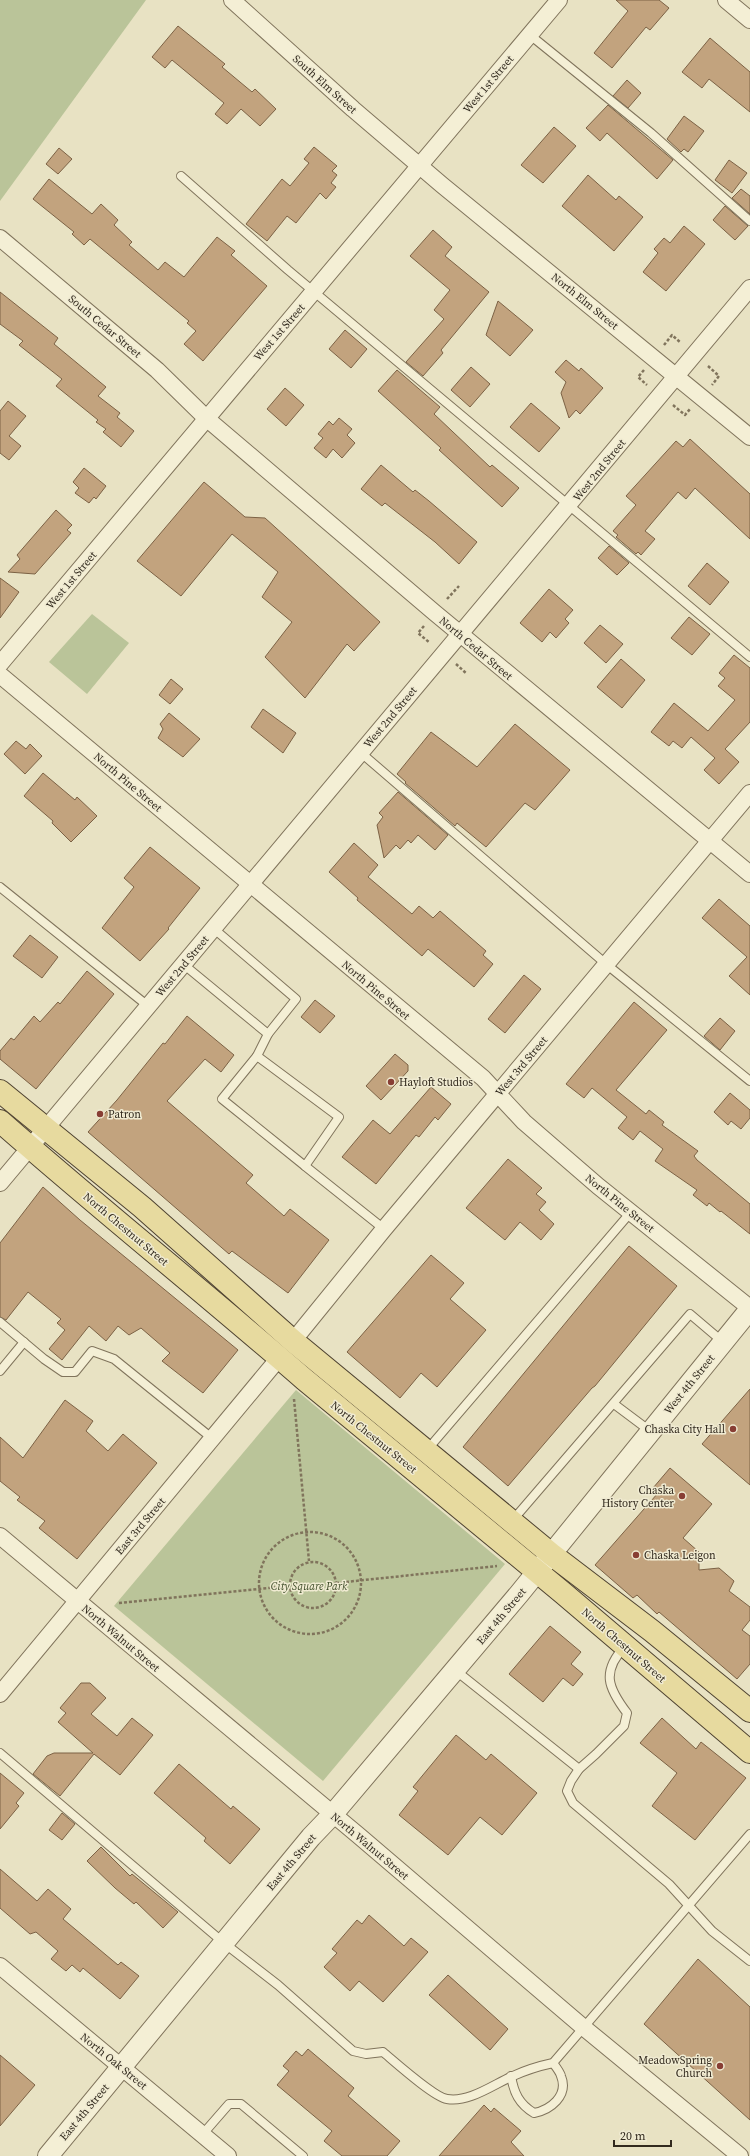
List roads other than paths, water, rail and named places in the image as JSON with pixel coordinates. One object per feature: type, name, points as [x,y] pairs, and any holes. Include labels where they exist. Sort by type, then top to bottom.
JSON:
[{"type":"main road","name":"North Chestnut Street","points":[[0,1091],[142,1207],[293,1341],[426,1451],[551,1554],[652,1631],[750,1711]]},
{"type":"main road","name":"North Chestnut Street","points":[[0,1121],[30,1147],[52,1169],[537,1572],[750,1752]]},
{"type":"street","name":"South Elm Street","points":[[232,0],[420,166]]},
{"type":"street","name":"West 1st Street","points":[[0,664],[559,0]]},
{"type":"street","points":[[726,0],[750,20]]},
{"type":"street","name":"North Elm Street","points":[[420,166],[750,437]]},
{"type":"street","name":"South Cedar Street","points":[[0,238],[157,370],[206,418]]},
{"type":"street","name":"West 2nd Street","points":[[0,1183],[360,752],[570,505],[750,288]]},
{"type":"street","name":"North Cedar Street","points":[[206,418],[460,634],[750,874]]},
{"type":"street","name":"North Pine Street","points":[[0,675],[483,1078],[524,1122],[631,1212],[750,1308]]},
{"type":"street","name":"West 3rd Street","points":[[293,1341],[384,1229],[750,793]]},
{"type":"street","name":"West 4th Street","points":[[537,1572],[750,1308]]},
{"type":"street","name":"East 3rd Street","points":[[0,1694],[78,1602],[279,1358]]},
{"type":"street","name":"North Walnut Street","points":[[0,1536],[333,1814],[584,2028],[740,2156]]},
{"type":"street","name":"East 4th Street","points":[[48,2156],[311,1837],[333,1814],[537,1572]]},
{"type":"street","name":"North Oak Street","points":[[0,1966],[228,2156]]},
{"type":"lane","points":[[530,34],[651,133],[750,221]]},
{"type":"lane","points":[[181,176],[314,291],[750,657]]},
{"type":"lane","points":[[360,752],[606,964],[750,1081]]},
{"type":"lane","points":[[0,887],[148,1006]]},
{"type":"lane","points":[[213,928],[296,1000],[268,1034],[257,1056],[222,1099],[384,1229]]},
{"type":"lane","points":[[183,964],[268,1034]]},
{"type":"lane","points":[[257,1056],[339,1118],[305,1166]]},
{"type":"lane","points":[[426,1451],[631,1212]]},
{"type":"lane","points":[[512,1521],[690,1314],[723,1342]]},
{"type":"lane","points":[[0,1322],[63,1372],[75,1372],[92,1351],[114,1359],[212,1439]]},
{"type":"lane","points":[[0,1371],[24,1342]]},
{"type":"lane","points":[[614,1404],[651,1432]]},
{"type":"lane","points":[[625,1646],[614,1658],[609,1677],[614,1695],[627,1713],[624,1726],[579,1769],[570,1781],[567,1791],[574,1803],[669,1884],[712,1931],[750,1960]]},
{"type":"lane","points":[[455,1670],[579,1769]]},
{"type":"lane","points":[[0,1753],[224,1943],[278,1985],[353,2050],[366,2054],[383,2052],[416,2079],[447,2099],[466,2097],[492,2088],[511,2076],[529,2069],[553,2063],[750,1834]]},
{"type":"lane","points":[[511,2076],[517,2098],[524,2107],[534,2113],[545,2111],[560,2098],[563,2088],[562,2077],[553,2063]]},
{"type":"lane","points":[[202,2135],[229,2104],[241,2104],[303,2156]]},
{"type":"place","name":"Hayloft Studios","points":[[391,1082]]},
{"type":"place","name":"Patron","points":[[100,1114]]},
{"type":"place","name":"Chaska City Hall","points":[[733,1429]]},
{"type":"place","name":"Chaska History Center","points":[[682,1496]]},
{"type":"place","name":"Chaska Leigon","points":[[636,1555]]},
{"type":"place","name":"MeadowSpring Church","points":[[720,2066]]},
{"type":"park label","name":"City Square Park","points":[[309,1586]]}]
